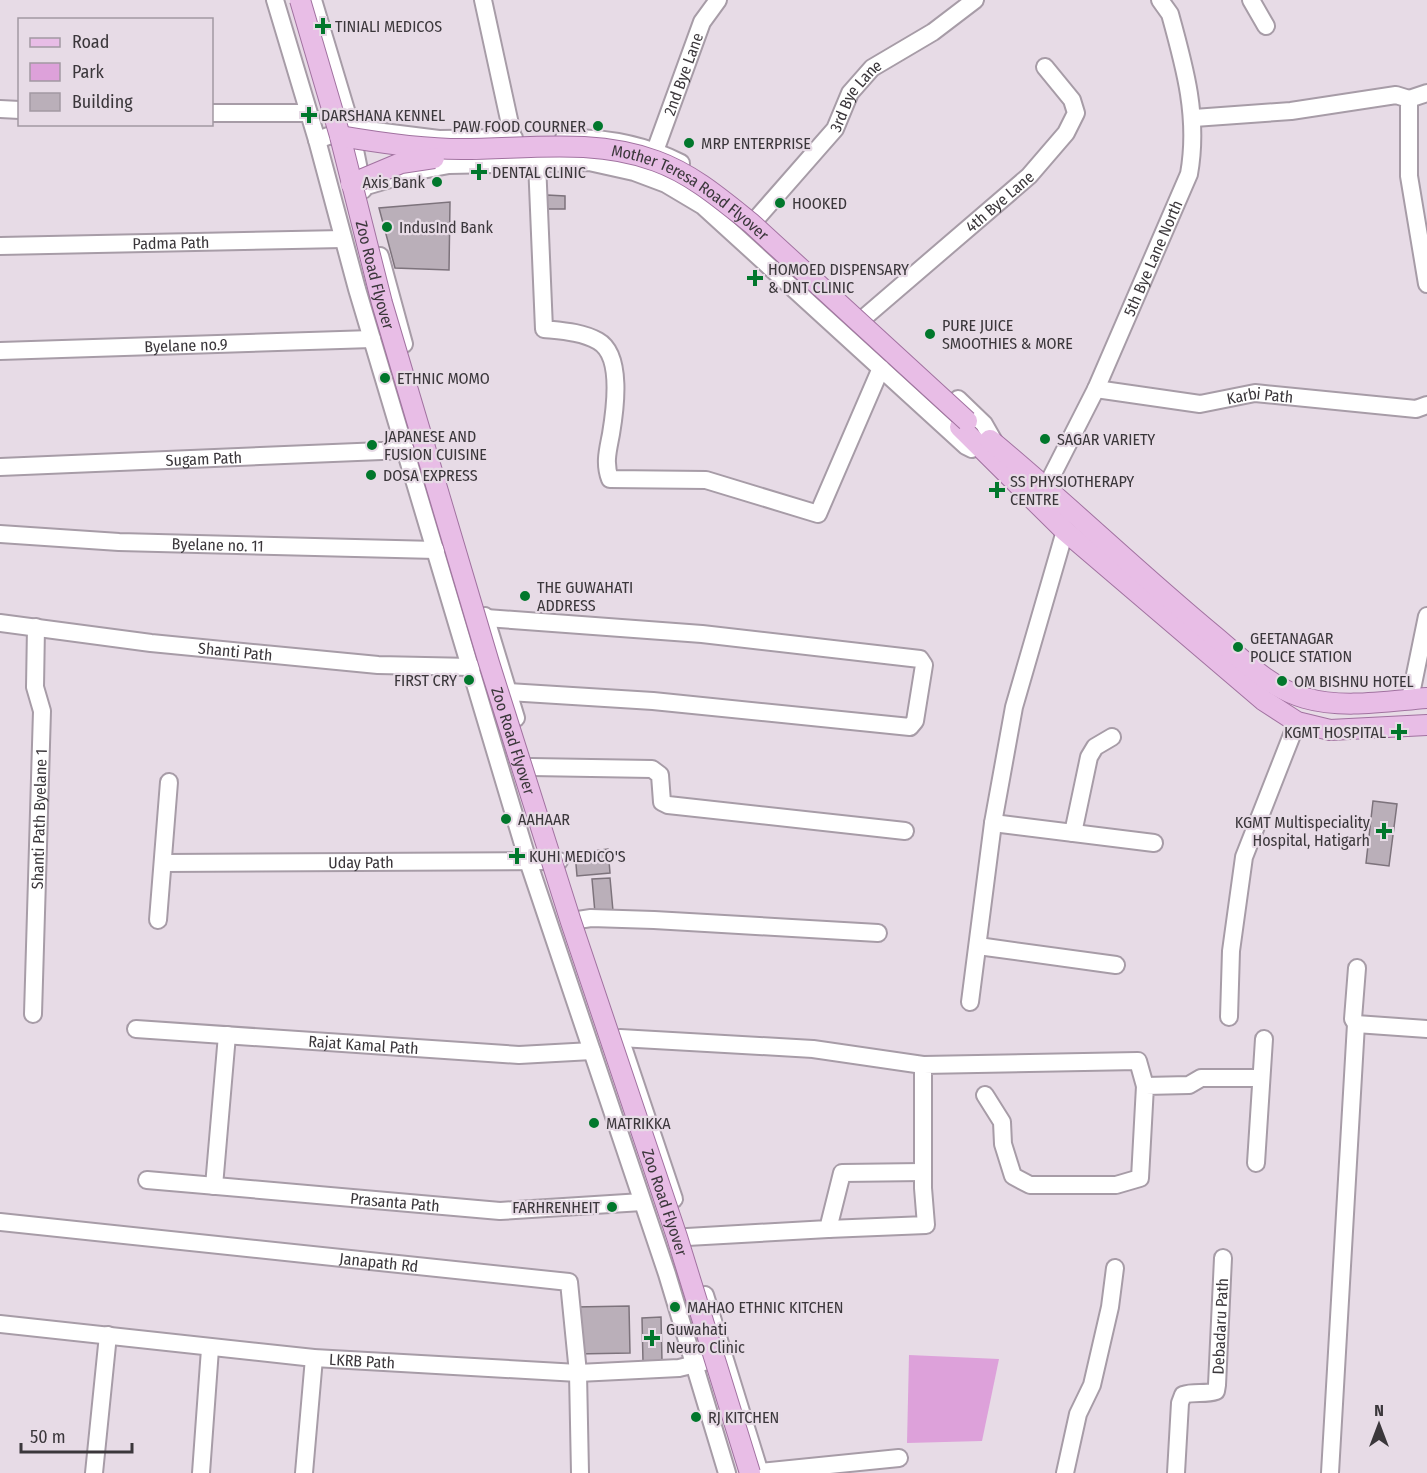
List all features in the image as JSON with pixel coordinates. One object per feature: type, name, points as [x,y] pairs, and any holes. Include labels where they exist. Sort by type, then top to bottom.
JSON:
[{"type":"main road","name":"Zoo Road Flyover","points":[[288,0],[321,115],[354,249],[526,820],[653,1201],[736,1473]]},
{"type":"main road","name":"Zoo Road Flyover","points":[[300,0],[345,132],[385,314],[496,686],[571,922],[757,1473]]},
{"type":"main road","name":"Mother Teresa Road Flyover","points":[[345,132],[421,148],[600,148],[642,156],[673,168],[716,194],[751,223],[964,424]]},
{"type":"main road","name":"Mother Teresa Road Flyover","points":[[357,185],[401,163],[421,159],[466,156],[584,154],[609,156],[655,169],[707,198],[745,229],[1042,494]]},
{"type":"main road","points":[[1042,494],[1065,531],[1255,694],[1297,722],[1330,729],[1427,724]]},
{"type":"main road","points":[[1042,494],[1258,672],[1283,689],[1304,698],[1328,703],[1418,698]]},
{"type":"street","points":[[275,0],[317,140],[372,339],[472,667],[528,861],[642,1202],[727,1473]]},
{"type":"street","points":[[313,0],[345,132]]},
{"type":"street","points":[[483,0],[513,138]]},
{"type":"street","name":"3rd Bye Lane","points":[[757,218],[835,129],[850,93],[872,68],[933,32],[975,0]]},
{"type":"street","name":"5th Bye Lane North","points":[[1042,494],[1096,389],[1189,174],[1194,147],[1194,118],[1184,63],[1170,14],[1160,0]]},
{"type":"street","points":[[1251,0],[1266,26]]},
{"type":"street","name":"2nd Bye Lane","points":[[655,151],[711,2]]},
{"type":"street","name":"4th Bye Lane","points":[[866,316],[1029,176],[1066,133],[1076,113],[1072,100],[1045,67]]},
{"type":"street","points":[[1194,118],[1291,111],[1396,95],[1409,99],[1427,93]]},
{"type":"street","points":[[1409,99],[1409,176],[1427,284]]},
{"type":"street","points":[[0,109],[18,110]]},
{"type":"street","points":[[213,113],[308,113]]},
{"type":"street","points":[[317,140],[345,132],[440,139],[590,137],[627,142],[655,151],[696,170],[757,218],[984,424],[993,450],[966,446],[703,206],[666,183],[609,165],[589,162],[449,165],[357,185],[332,197]]},
{"type":"street","points":[[537,162],[544,329],[578,333],[601,342],[612,358],[616,401],[606,467],[610,479],[706,480],[818,514],[881,368]]},
{"type":"street","points":[[357,185],[559,861],[687,1237],[725,1357],[757,1473],[899,1458]]},
{"type":"street","name":"Padma Path","points":[[0,246],[343,239]]},
{"type":"street","name":"Byelane no.9","points":[[0,351],[372,339]]},
{"type":"street","name":"Karbi Path","points":[[1096,389],[1200,404],[1255,393],[1416,409],[1427,405]]},
{"type":"street","name":"Sugam Path","points":[[0,466],[406,450]]},
{"type":"street","points":[[969,1002],[993,823],[1014,707],[1065,531]]},
{"type":"street","name":"Byelane no. 11","points":[[0,534],[119,542],[436,550]]},
{"type":"street","points":[[1418,698],[1427,616]]},
{"type":"street","points":[[486,618],[702,634],[920,659],[924,665],[915,721],[910,727],[653,701],[508,692]]},
{"type":"street","name":"Shanti Path","points":[[0,622],[151,643],[366,664],[472,667]]},
{"type":"street","name":"Shanti Path Byelane 1","points":[[33,1014],[42,711],[35,687],[36,627]]},
{"type":"street","points":[[1228,1017],[1232,940],[1245,856],[1297,722]]},
{"type":"street","points":[[1074,833],[1089,757],[1095,747],[1112,737]]},
{"type":"street","points":[[531,767],[652,769],[660,775],[662,802],[668,805],[905,831]]},
{"type":"street","points":[[158,920],[169,782]]},
{"type":"street","points":[[993,823],[1154,843]]},
{"type":"street","name":"Uday Path","points":[[163,863],[559,861]]},
{"type":"street","points":[[578,920],[654,920],[878,933]]},
{"type":"street","points":[[978,946],[1116,965]]},
{"type":"street","points":[[1330,1473],[1356,1024],[1353,1018],[1357,968]]},
{"type":"street","points":[[1356,1024],[1427,1029]]},
{"type":"street","name":"Rajat Kamal Path","points":[[136,1029],[519,1055],[592,1051]]},
{"type":"street","points":[[214,1186],[227,1035]]},
{"type":"street","points":[[620,1038],[813,1049],[923,1065],[1138,1061],[1145,1086],[1140,1178],[1116,1185],[1030,1185],[1013,1176],[1003,1144],[1002,1122],[985,1095]]},
{"type":"street","points":[[1256,1163],[1263,1039]]},
{"type":"street","points":[[687,1237],[926,1225],[923,1172],[923,1065]]},
{"type":"street","points":[[1145,1086],[1189,1086],[1201,1078],[1261,1078]]},
{"type":"street","points":[[828,1229],[842,1173],[923,1172]]},
{"type":"street","name":"Prasanta Path","points":[[147,1180],[500,1211],[642,1202]]},
{"type":"street","name":"Janapath Rd","points":[[0,1222],[569,1282],[578,1373],[580,1473]]},
{"type":"street","name":"Debadaru Path","points":[[1176,1473],[1180,1403],[1184,1395],[1192,1392],[1216,1391],[1223,1258]]},
{"type":"street","points":[[1065,1473],[1078,1414],[1092,1385],[1110,1307],[1115,1268]]},
{"type":"street","name":"LKRB Path","points":[[0,1324],[314,1358],[578,1373],[679,1368],[725,1357]]},
{"type":"street","points":[[94,1473],[108,1335]]},
{"type":"street","points":[[201,1473],[210,1348]]},
{"type":"street","points":[[304,1473],[314,1358]]},
{"type":"green space","points":[[909,1355],[999,1359],[982,1441],[907,1443]]},
{"type":"building","points":[[547,195],[565,196],[565,209],[547,209]]},
{"type":"building","points":[[450,202],[449,270],[395,268],[379,208]]},
{"type":"building","points":[[1373,801],[1397,804],[1389,866],[1366,863]]},
{"type":"building","points":[[608,849],[610,873],[577,876],[575,853]]},
{"type":"building","points":[[610,878],[613,911],[595,913],[592,879]]},
{"type":"building","points":[[629,1306],[630,1353],[576,1354],[575,1307]]},
{"type":"building","points":[[661,1317],[662,1361],[643,1362],[642,1318]]},
{"type":"place","name":"TINIALI MEDICOS","points":[[323,26]]},
{"type":"place","name":"DARSHANA KENNEL","points":[[309,115]]},
{"type":"place","name":"PAW FOOD COURNER","points":[[598,126]]},
{"type":"place","name":"MRP ENTERPRISE","points":[[689,143]]},
{"type":"place","name":"DENTAL CLINIC","points":[[479,172]]},
{"type":"place","name":"Axis Bank","points":[[437,182]]},
{"type":"place","name":"HOOKED","points":[[780,203]]},
{"type":"place","name":"IndusInd Bank","points":[[387,227]]},
{"type":"place","name":"HOMOED DISPENSARY & DNT CLINIC","points":[[755,278]]},
{"type":"place","name":"PURE JUICE SMOOTHIES & MORE","points":[[930,334]]},
{"type":"place","name":"ETHNIC MOMO","points":[[385,378]]},
{"type":"place","name":"SAGAR VARIETY","points":[[1045,439]]},
{"type":"place","name":"JAPANESE AND FUSION CUISINE","points":[[372,445]]},
{"type":"place","name":"DOSA EXPRESS","points":[[371,475]]},
{"type":"place","name":"SS PHYSIOTHERAPY CENTRE","points":[[997,490]]},
{"type":"place","name":"THE GUWAHATI ADDRESS","points":[[525,596]]},
{"type":"place","name":"GEETANAGAR POLICE STATION","points":[[1238,647]]},
{"type":"place","name":"FIRST CRY","points":[[469,680]]},
{"type":"place","name":"OM BISHNU HOTEL","points":[[1282,681]]},
{"type":"place","name":"KGMT HOSPITAL","points":[[1399,732]]},
{"type":"place","name":"AAHAAR","points":[[506,819]]},
{"type":"place","name":"KGMT Multispeciality Hospital, Hatigarh","points":[[1384,831]]},
{"type":"place","name":"KUHI MEDICO'S","points":[[517,856]]},
{"type":"place","name":"MATRIKKA","points":[[594,1123]]},
{"type":"place","name":"FARHRENHEIT","points":[[612,1207]]},
{"type":"place","name":"MAHAO ETHNIC KITCHEN","points":[[675,1307]]},
{"type":"place","name":"Guwahati Neuro Clinic","points":[[652,1338]]},
{"type":"place","name":"RJ KITCHEN","points":[[696,1417]]}]
